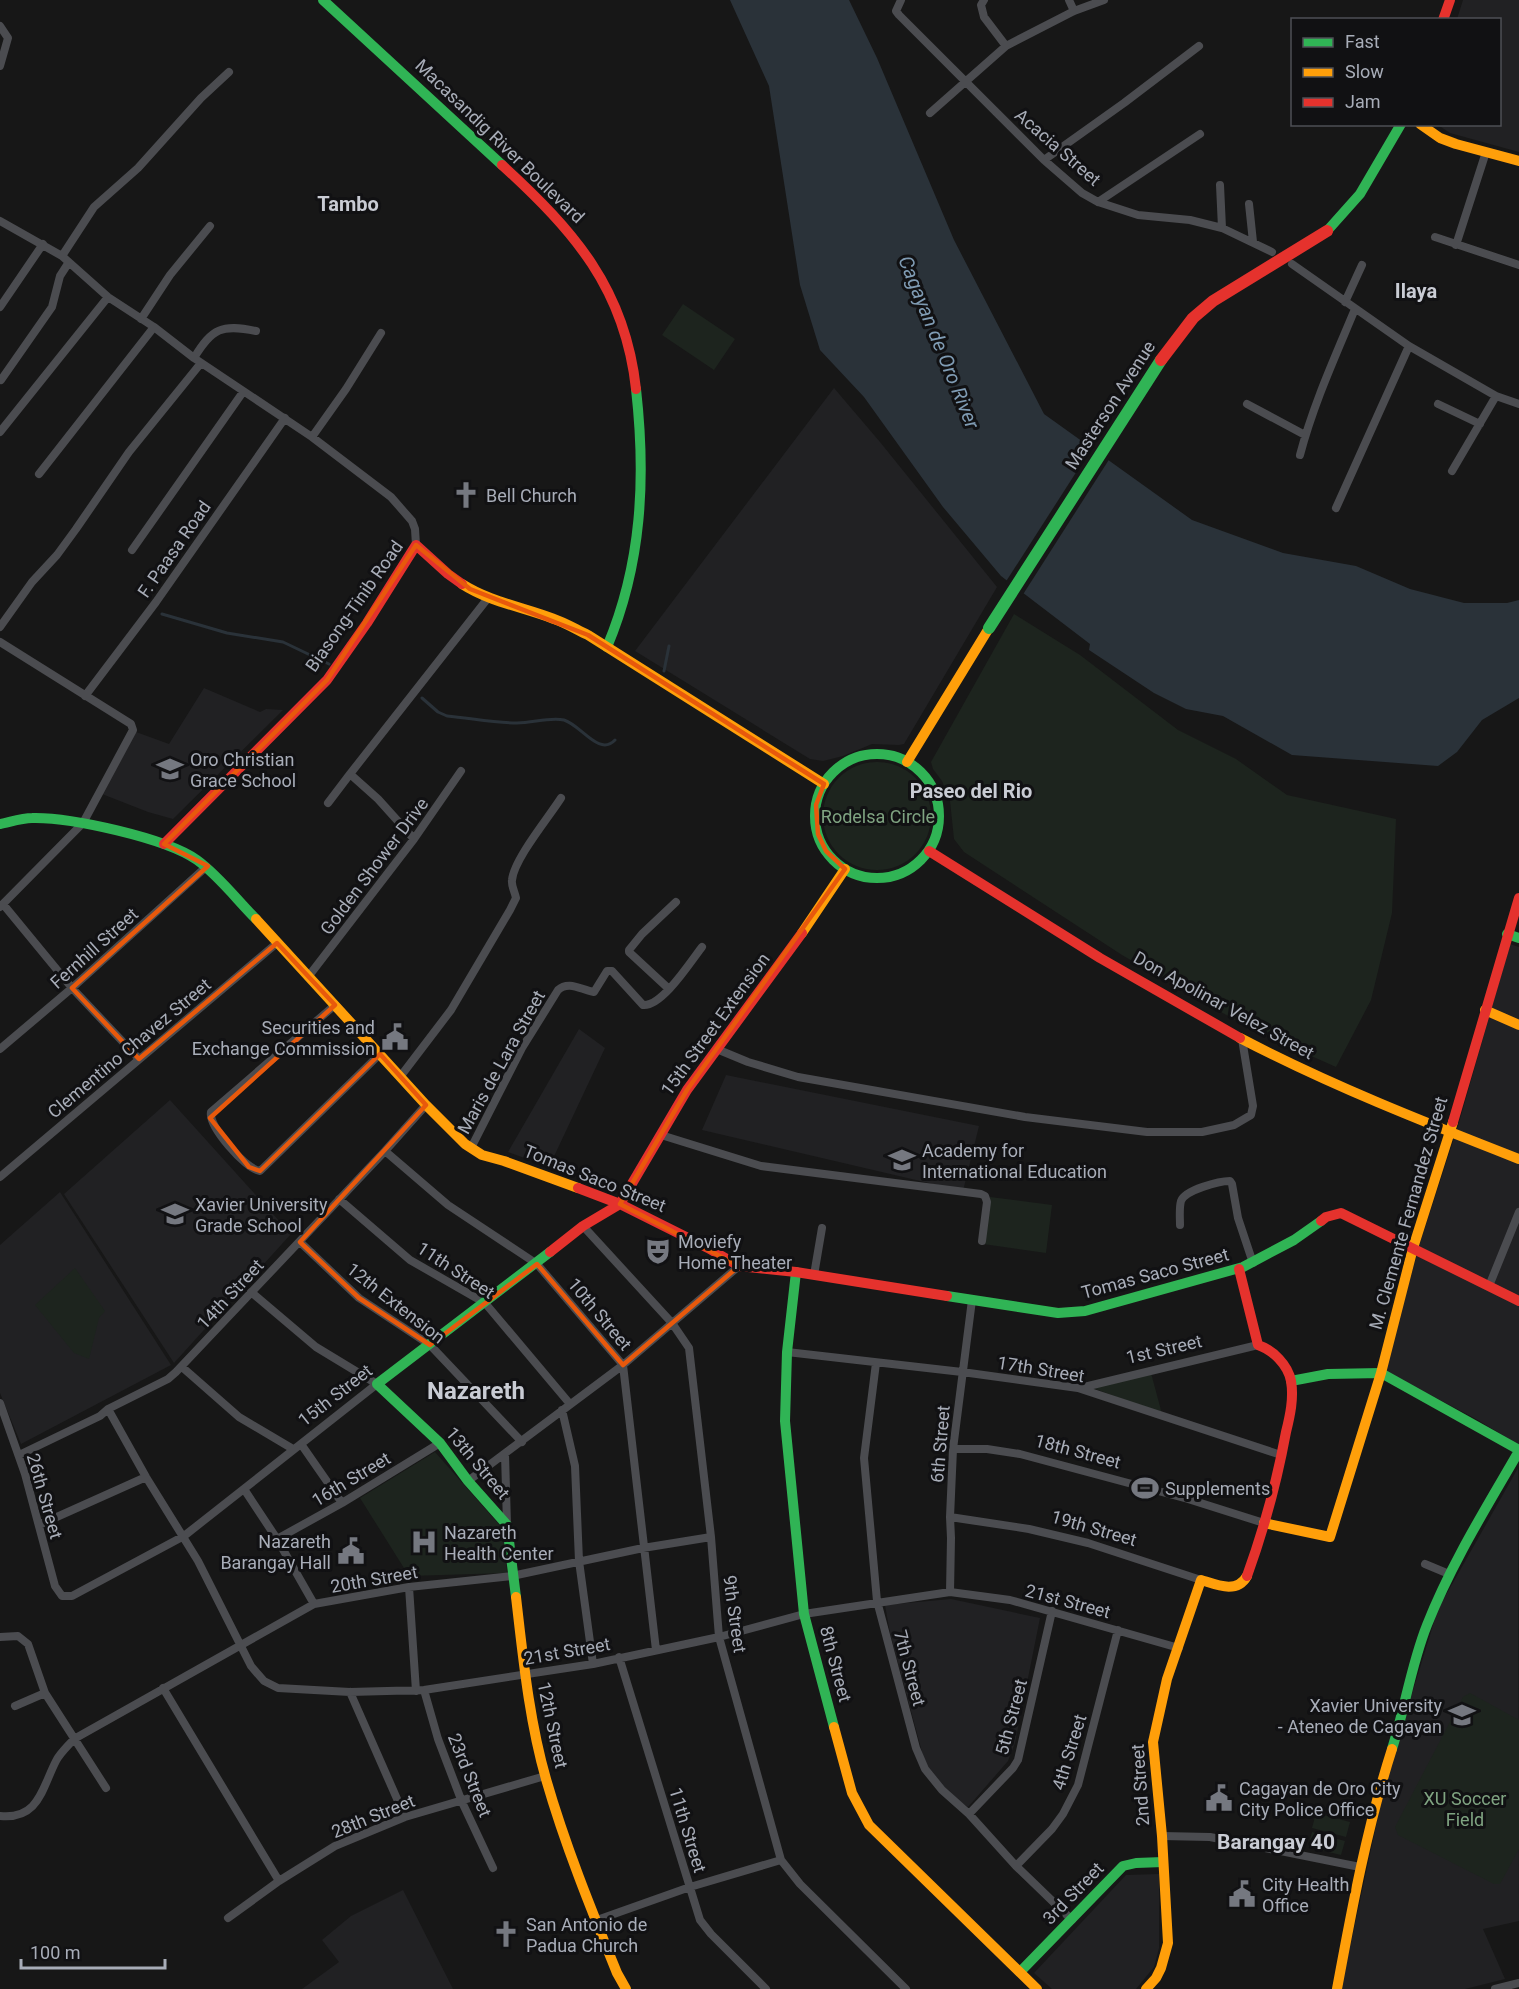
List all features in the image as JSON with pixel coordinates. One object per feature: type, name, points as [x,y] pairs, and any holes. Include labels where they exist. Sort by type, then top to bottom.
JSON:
[{"type":"street","name":"Macasandig River Boulevard","points":[[323,0],[553,212],[590,258],[618,312],[628,345],[638,417],[641,474],[640,527],[628,589],[607,647]]},
{"type":"street","name":"Acacia Street","points":[[901,0],[896,11],[1044,160],[1082,193],[1138,215],[1190,220],[1222,228],[1272,252]]},
{"type":"street","points":[[984,0],[981,6],[984,17],[1006,46]]},
{"type":"street","points":[[1069,0],[1074,11]]},
{"type":"street","points":[[930,113],[1006,46],[1074,11],[1104,0]]},
{"type":"street","points":[[1444,18],[1450,0]]},
{"type":"street","points":[[0,26],[8,38],[0,66]]},
{"type":"street","points":[[1044,160],[1199,46]]},
{"type":"street","points":[[62,256],[94,207],[138,168],[194,105],[229,72]]},
{"type":"street","name":"Masterson Avenue","points":[[907,762],[1143,386],[1179,334],[1213,301],[1327,231],[1363,192],[1400,126]]},
{"type":"street","points":[[1423,126],[1440,138],[1519,161]]},
{"type":"street","points":[[1098,201],[1200,134]]},
{"type":"street","points":[[1456,244],[1486,152]]},
{"type":"street","points":[[1220,185],[1222,228]]},
{"type":"street","points":[[1249,204],[1253,242]]},
{"type":"street","points":[[0,221],[62,256],[108,297],[154,327],[243,392],[312,436],[391,497],[411,521],[415,530],[416,545]]},
{"type":"street","points":[[141,319],[170,275],[210,226]]},
{"type":"street","points":[[1435,237],[1519,264]]},
{"type":"street","points":[[0,307],[43,244]]},
{"type":"street","points":[[1,380],[52,307],[60,276],[69,262]]},
{"type":"street","points":[[1292,264],[1409,346],[1496,396],[1519,404]]},
{"type":"street","points":[[1345,302],[1362,265]]},
{"type":"street","points":[[0,432],[108,297]]},
{"type":"street","points":[[1300,455],[1328,372],[1355,309]]},
{"type":"street","points":[[39,474],[154,327]]},
{"type":"street","points":[[0,627],[32,582],[57,555],[129,452],[198,360],[208,338],[222,329],[231,327],[256,331]]},
{"type":"street","points":[[312,436],[346,389],[381,333]]},
{"type":"street","points":[[1336,508],[1409,346]]},
{"type":"street","points":[[132,550],[243,392]]},
{"type":"street","points":[[1452,471],[1496,396]]},
{"type":"street","points":[[1247,404],[1305,435]]},
{"type":"street","points":[[1438,404],[1480,424]]},
{"type":"street","name":"F. Paasa Road","points":[[85,696],[156,602],[285,418]]},
{"type":"street","name":"Biasong-Tinib Road","points":[[164,844],[327,680],[367,623],[416,545],[458,582],[488,598],[554,619],[607,647],[824,784]]},
{"type":"street","points":[[328,803],[488,598]]},
{"type":"street","points":[[0,642],[133,727],[83,823],[1,905],[72,988],[139,1059]]},
{"type":"street","points":[[880,754],[907,762],[928,780],[938,805],[939,823],[929,851],[911,868],[894,876],[876,879],[845,869],[826,851],[818,834],[816,805],[824,784],[843,764],[861,756],[880,754]]},
{"type":"street","name":"Golden Shower Drive","points":[[308,977],[414,839],[461,771]]},
{"type":"street","points":[[350,774],[378,799],[414,839]]},
{"type":"street","points":[[400,1077],[451,1010],[514,903],[516,898],[512,879],[522,856],[561,798]]},
{"type":"street","name":"Tomas Saco Street","points":[[0,824],[32,818],[83,823],[164,844],[194,858],[206,867],[426,1105],[471,1148],[482,1155],[620,1204],[739,1266],[796,1272],[1058,1313],[1086,1311],[1239,1269],[1294,1240],[1326,1217],[1336,1213],[1348,1215],[1413,1248]]},
{"type":"street","name":"Don Apolinar Velez Street","points":[[929,851],[1142,982],[1242,1039],[1323,1079],[1519,1159]]},
{"type":"street","name":"Fernhill Street","points":[[0,1049],[72,988],[206,867]]},
{"type":"street","name":"15th Street Extension","points":[[620,1204],[687,1090],[719,1050],[797,942],[845,869]]},
{"type":"street","name":"M. Clemente Fernandez Street","points":[[1330,1537],[1381,1373],[1413,1248],[1450,1132],[1485,1010],[1513,936],[1519,898]]},
{"type":"street","points":[[676,902],[642,934],[629,952],[669,989],[702,947]]},
{"type":"street","name":"Clementino Chavez Street","points":[[1,1174],[277,943]]},
{"type":"street","name":"Maris de Lara Street","points":[[471,1148],[522,1048],[558,990],[567,984],[594,992],[608,971],[612,971],[643,1005],[651,1005],[669,989]]},
{"type":"street","points":[[335,1005],[211,1112],[211,1122],[249,1167],[260,1171],[380,1054]]},
{"type":"street","points":[[1485,1010],[1519,1025]]},
{"type":"street","points":[[719,1050],[748,1062],[809,1079],[1025,1117],[1147,1132],[1173,1133],[1202,1132],[1234,1125],[1251,1115],[1253,1106],[1242,1039]]},
{"type":"street","name":"14th Street","points":[[19,1455],[100,1416],[108,1409],[168,1379],[182,1367],[426,1105]]},
{"type":"street","points":[[661,1135],[761,1166],[981,1194],[985,1196],[987,1202],[981,1241]]},
{"type":"street","name":"10th Street","points":[[385,1151],[448,1205],[537,1264],[623,1365],[656,1650]]},
{"type":"street","points":[[1180,1225],[1180,1204],[1184,1196],[1191,1191],[1230,1181],[1238,1218],[1253,1263]]},
{"type":"street","name":"11th Street","points":[[339,1199],[410,1260],[485,1303],[570,1404]]},
{"type":"street","name":"15th Street","points":[[62,1596],[72,1596],[184,1536],[293,1449],[537,1264],[583,1226],[620,1204]]},
{"type":"street","points":[[1489,1286],[1519,1212]]},
{"type":"street","name":"9th Street","points":[[583,1226],[672,1323],[689,1348],[711,1537],[719,1637],[781,1860],[800,1884],[906,1989]]},
{"type":"street","points":[[814,1275],[822,1228]]},
{"type":"street","name":"12th Extension","points":[[300,1242],[358,1298],[430,1345],[522,1442]]},
{"type":"street","points":[[1413,1248],[1519,1301]]},
{"type":"street","points":[[468,1481],[623,1365],[739,1266]]},
{"type":"street","points":[[1239,1269],[1258,1345],[1275,1353],[1291,1381],[1292,1401],[1264,1523]]},
{"type":"street","name":"8th Street","points":[[796,1272],[787,1352],[785,1421],[804,1614],[852,1793],[869,1825],[1037,1989]]},
{"type":"street","name":"13th Street","points":[[251,1292],[316,1347],[377,1384],[440,1443],[468,1481],[507,1525]]},
{"type":"street","name":"6th Street","points":[[951,1592],[950,1516],[953,1449],[972,1300]]},
{"type":"street","name":"1st Street","points":[[1078,1388],[1258,1345]]},
{"type":"street","name":"17th Street","points":[[787,1352],[1078,1388],[1281,1455]]},
{"type":"street","name":"7th Street","points":[[876,1363],[864,1458],[877,1601],[916,1748],[925,1769],[933,1780],[1072,1920]]},
{"type":"street","points":[[182,1367],[239,1417],[293,1449]]},
{"type":"street","points":[[1291,1381],[1328,1374],[1381,1373],[1519,1451],[1449,1574],[1429,1618],[1411,1673],[1360,1867],[1337,1989]]},
{"type":"street","name":"26th Street","points":[[0,1403],[19,1455],[55,1586],[62,1596]]},
{"type":"street","name":"21st Street","points":[[108,1409],[146,1477],[184,1536],[239,1645],[258,1676],[271,1686],[350,1692],[420,1690],[593,1664],[719,1637],[804,1614],[877,1601],[951,1592],[1010,1600],[1179,1648]]},
{"type":"street","points":[[562,1410],[575,1467],[579,1561],[593,1664]]},
{"type":"street","name":"16th Street","points":[[277,1539],[342,1503],[440,1443]]},
{"type":"street","points":[[301,1444],[342,1503]]},
{"type":"street","name":"18th Street","points":[[953,1449],[987,1449],[1020,1454],[1178,1496],[1264,1523],[1330,1537]]},
{"type":"street","name":"12th Street","points":[[505,1454],[507,1525],[512,1576],[525,1675],[545,1776],[567,1849],[617,1973],[626,1989]]},
{"type":"street","points":[[39,1525],[146,1477]]},
{"type":"street","points":[[244,1488],[277,1539],[314,1604]]},
{"type":"street","name":"19th Street","points":[[950,1516],[1029,1529],[1088,1543],[1226,1587],[1236,1587],[1246,1579],[1264,1523]]},
{"type":"street","name":"20th Street","points":[[74,1739],[314,1604],[409,1587],[512,1576],[643,1548],[711,1537]]},
{"type":"street","points":[[1425,1564],[1449,1574]]},
{"type":"street","name":"2nd Street","points":[[1146,1989],[1161,1968],[1168,1943],[1162,1836],[1153,1742],[1167,1680],[1201,1580]]},
{"type":"street","name":"23rd Street","points":[[409,1587],[420,1690],[462,1802],[493,1868]]},
{"type":"street","name":"5th Street","points":[[969,1814],[1018,1760],[1052,1611]]},
{"type":"street","name":"4th Street","points":[[1017,1866],[1052,1829],[1063,1814],[1077,1785],[1118,1630]]},
{"type":"street","points":[[0,1637],[18,1636],[26,1640],[45,1693],[106,1788]]},
{"type":"street","name":"11th Street","points":[[619,1657],[700,1920],[766,1989]]},
{"type":"street","points":[[163,1688],[279,1881]]},
{"type":"street","points":[[350,1692],[405,1816]]},
{"type":"street","points":[[15,1706],[45,1693]]},
{"type":"street","points":[[0,1816],[21,1814],[33,1807],[58,1757],[74,1739]]},
{"type":"street","name":"28th Street","points":[[228,1918],[279,1881],[335,1846],[405,1816],[462,1802],[545,1776]]},
{"type":"street","points":[[1162,1836],[1210,1837],[1360,1867]]},
{"type":"street","points":[[597,1920],[690,1887],[781,1860]]},
{"type":"street","name":"3rd Street","points":[[1020,1972],[1123,1866],[1163,1862]]},
{"type":"street","points":[[1495,1989],[1519,1983]]},
{"type":"highlighted area","points":[[416,545],[470,589],[588,635],[824,784],[816,805],[818,834],[826,851],[845,869],[687,1090],[620,1204],[739,1266],[623,1365],[537,1264],[430,1345],[359,1298],[300,1242],[426,1105],[380,1054],[260,1171],[249,1167],[210,1118],[335,1005],[324,991],[277,943],[139,1059],[72,988],[208,866],[164,844],[327,680]]},
{"type":"shaded area","points":[[1463,0],[1519,0],[1519,152],[1450,133],[1440,126],[1501,126],[1501,18],[1457,18]]},
{"type":"shaded area","points":[[834,388],[997,587],[904,744],[872,744],[843,756],[823,761],[810,759],[635,651]]},
{"type":"shaded area","name":"Oro Christian Grace School","points":[[204,688],[260,712],[266,709],[283,710],[173,819],[102,794],[136,732],[169,744]]},
{"type":"shaded area","points":[[1510,944],[1519,947],[1519,1445],[1476,1419],[1385,1371],[1419,1246],[1458,1126]]},
{"type":"shaded area","points":[[579,1029],[605,1048],[549,1167],[508,1152]]},
{"type":"shaded area","name":"Academy for International Education","points":[[726,1075],[979,1126],[963,1191],[702,1130]]},
{"type":"shaded area","name":"Xavier University Grade School","points":[[170,1100],[291,1234],[174,1363],[64,1194]]},
{"type":"shaded area","points":[[60,1192],[171,1365],[21,1444],[0,1393],[0,1245]]},
{"type":"shaded area","name":"Xavier University - Ateneo de Cagayan","points":[[1518,1468],[1519,1921],[1483,1929],[1505,1979],[1465,1989],[1341,1989],[1387,1775],[1438,1609]]},
{"type":"shaded area","points":[[951,1599],[1040,1618],[1015,1743],[1008,1761],[968,1807],[949,1794],[925,1763],[890,1633],[885,1605]]},
{"type":"shaded area","points":[[1159,1874],[1159,1948],[1154,1967],[1136,1989],[1052,1989],[1034,1973],[1126,1875]]},
{"type":"shaded area","points":[[403,1890],[453,1989],[302,1989],[339,1962],[322,1940],[351,1916]]},
{"type":"green space","points":[[683,304],[735,339],[714,370],[662,335]]},
{"type":"green space","points":[[1014,614],[1080,655],[1178,730],[1236,759],[1287,795],[1396,819],[1392,913],[1371,1000],[1336,1067],[1249,1028],[1122,955],[964,852],[954,839],[950,801],[931,762]]},
{"type":"green space","name":"Rodelsa Circle","points":[[877,762],[898,766],[915,778],[927,795],[931,816],[927,837],[915,854],[898,866],[877,870],[856,866],[839,854],[827,837],[823,816],[827,795],[839,778],[856,766]]},
{"type":"green space","points":[[990,1197],[1052,1205],[1046,1253],[983,1244]]},
{"type":"green space","points":[[75,1268],[105,1311],[99,1318],[89,1359],[74,1353],[35,1305]]},
{"type":"green space","points":[[1151,1373],[1162,1414],[1093,1388]]},
{"type":"green space","points":[[435,1452],[504,1530],[507,1573],[409,1576],[360,1498]]},
{"type":"green space","name":"XU Soccer Field","points":[[1470,1693],[1519,1720],[1519,1849],[1500,1884],[1494,1884],[1398,1835],[1395,1827],[1463,1697]]},
{"type":"green space","points":[[1316,1813],[1350,1822],[1346,1837],[1312,1828]]},
{"type":"green space","points":[[1312,1832],[1345,1841],[1341,1855],[1308,1847]]},
{"type":"water","name":"Cagayan de Oro River","points":[[730,0],[849,0],[877,58],[954,240],[1044,414],[1192,520],[1283,553],[1356,566],[1410,589],[1464,603],[1507,603],[1519,600],[1519,698],[1482,720],[1457,752],[1438,766],[1292,755],[1223,716],[1186,709],[1154,693],[1089,650],[1090,644],[1001,576],[943,507],[864,397],[820,350],[800,285],[769,86]]},
{"type":"pier","points":[[1093,446],[1110,458],[1022,596],[1005,583]]},
{"type":"waterway","points":[[162,614],[227,633],[283,642],[329,664]]},
{"type":"waterway","points":[[664,671],[669,646]]},
{"type":"waterway","points":[[422,698],[438,712],[447,716],[508,723],[564,720],[603,745],[615,740]]},
{"type":"traffic: fast","points":[[323,0],[502,165]]},
{"type":"traffic: fast","points":[[1327,231],[1360,194],[1400,126]]},
{"type":"traffic: fast","points":[[989,628],[1161,360]]},
{"type":"traffic: fast","points":[[607,647],[628,584],[638,520],[641,455],[636,389]]},
{"type":"traffic: fast","points":[[877,754],[901,759],[921,772],[934,792],[939,816],[934,840],[921,860],[901,873],[877,878],[853,873],[833,860],[820,840],[815,816],[820,792],[833,772],[853,759],[877,754]]},
{"type":"traffic: fast","points":[[0,824],[32,818],[69,821],[117,830],[163,844],[183,852],[205,866],[256,919]]},
{"type":"traffic: fast","points":[[1507,934],[1519,938]]},
{"type":"traffic: fast","points":[[947,1296],[1058,1313],[1085,1311],[1243,1267],[1294,1240],[1321,1221]]},
{"type":"traffic: fast","points":[[516,1597],[507,1525],[468,1481],[440,1443],[377,1384],[550,1252]]},
{"type":"traffic: fast","points":[[796,1272],[787,1352],[785,1421],[804,1614],[834,1727]]},
{"type":"traffic: fast","points":[[1381,1373],[1519,1450]]},
{"type":"traffic: fast","points":[[1291,1381],[1328,1374],[1381,1373]]},
{"type":"traffic: fast","points":[[1392,1749],[1417,1655],[1436,1602],[1470,1536],[1519,1451]]},
{"type":"traffic: fast","points":[[1020,1972],[1123,1866],[1163,1862]]},
{"type":"traffic: slow","points":[[1423,126],[1440,138],[1456,144],[1519,161]]},
{"type":"traffic: slow","points":[[462,584],[495,600],[558,621],[588,635],[824,784]]},
{"type":"traffic: slow","points":[[907,762],[989,628]]},
{"type":"traffic: slow","points":[[802,933],[845,869]]},
{"type":"traffic: slow","points":[[256,919],[426,1105],[465,1144],[482,1155],[578,1188]]},
{"type":"traffic: slow","points":[[1485,1010],[1519,1025]]},
{"type":"traffic: slow","points":[[1240,1038],[1343,1087],[1519,1159]]},
{"type":"traffic: slow","points":[[1264,1523],[1330,1537],[1381,1373],[1413,1248],[1453,1122]]},
{"type":"traffic: slow","points":[[1146,1989],[1161,1968],[1168,1943],[1162,1836],[1153,1742],[1167,1679],[1201,1580],[1226,1587],[1238,1585],[1247,1576]]},
{"type":"traffic: slow","points":[[516,1597],[531,1711],[546,1779],[579,1877],[617,1973],[626,1989]]},
{"type":"traffic: slow","points":[[834,1727],[852,1793],[869,1825],[1037,1989]]},
{"type":"traffic: slow","points":[[1337,1989],[1354,1898],[1392,1749]]},
{"type":"traffic: jam","points":[[1444,18],[1450,0]]},
{"type":"traffic: jam","points":[[502,165],[552,214],[592,264],[608,291],[621,321],[630,353],[636,389]]},
{"type":"traffic: jam","points":[[1161,360],[1193,318],[1213,301],[1327,231]]},
{"type":"traffic: jam","points":[[164,844],[327,680],[367,623],[416,545],[462,584]]},
{"type":"traffic: jam","points":[[929,851],[1100,958],[1240,1038]]},
{"type":"traffic: jam","points":[[1453,1122],[1519,898]]},
{"type":"traffic: jam","points":[[550,1252],[583,1226],[620,1204],[687,1090],[802,933]]},
{"type":"traffic: jam","points":[[578,1188],[620,1204],[739,1266],[796,1272],[947,1296]]},
{"type":"traffic: jam","points":[[1321,1221],[1326,1217],[1341,1213],[1519,1301]]},
{"type":"traffic: jam","points":[[1239,1269],[1258,1345],[1269,1350],[1283,1364],[1291,1381],[1292,1394],[1274,1487],[1247,1576]]},
{"type":"place","name":"Bell Church","points":[[466,495]]},
{"type":"place","name":"Oro Christian Grace School","points":[[170,769]]},
{"type":"place","name":"Securities and Exchange Commission","points":[[395,1037]]},
{"type":"place","name":"Academy for International Education","points":[[902,1160]]},
{"type":"place","name":"Xavier University Grade School","points":[[175,1214]]},
{"type":"place","name":"Moviefy Home Theater","points":[[658,1251]]},
{"type":"place","name":"Supplements","points":[[1145,1488]]},
{"type":"place","name":"Nazareth Health Center","points":[[424,1542]]},
{"type":"place","name":"Nazareth Barangay Hall","points":[[351,1551]]},
{"type":"place","name":"Xavier University - Ateneo de Cagayan","points":[[1462,1715]]},
{"type":"place","name":"Cagayan de Oro City City Police Office","points":[[1219,1798]]},
{"type":"place","name":"City Health Office","points":[[1242,1894]]},
{"type":"place","name":"San Antonio de Padua Church","points":[[506,1934]]},
{"type":"district","name":"Tambo","points":[[348,204]]},
{"type":"district","name":"Ilaya","points":[[1416,291]]},
{"type":"district","name":"Paseo del Rio","points":[[971,791]]},
{"type":"district","name":"Nazareth","points":[[476,1391]]},
{"type":"district","name":"Barangay 40","points":[[1276,1842]]}]
